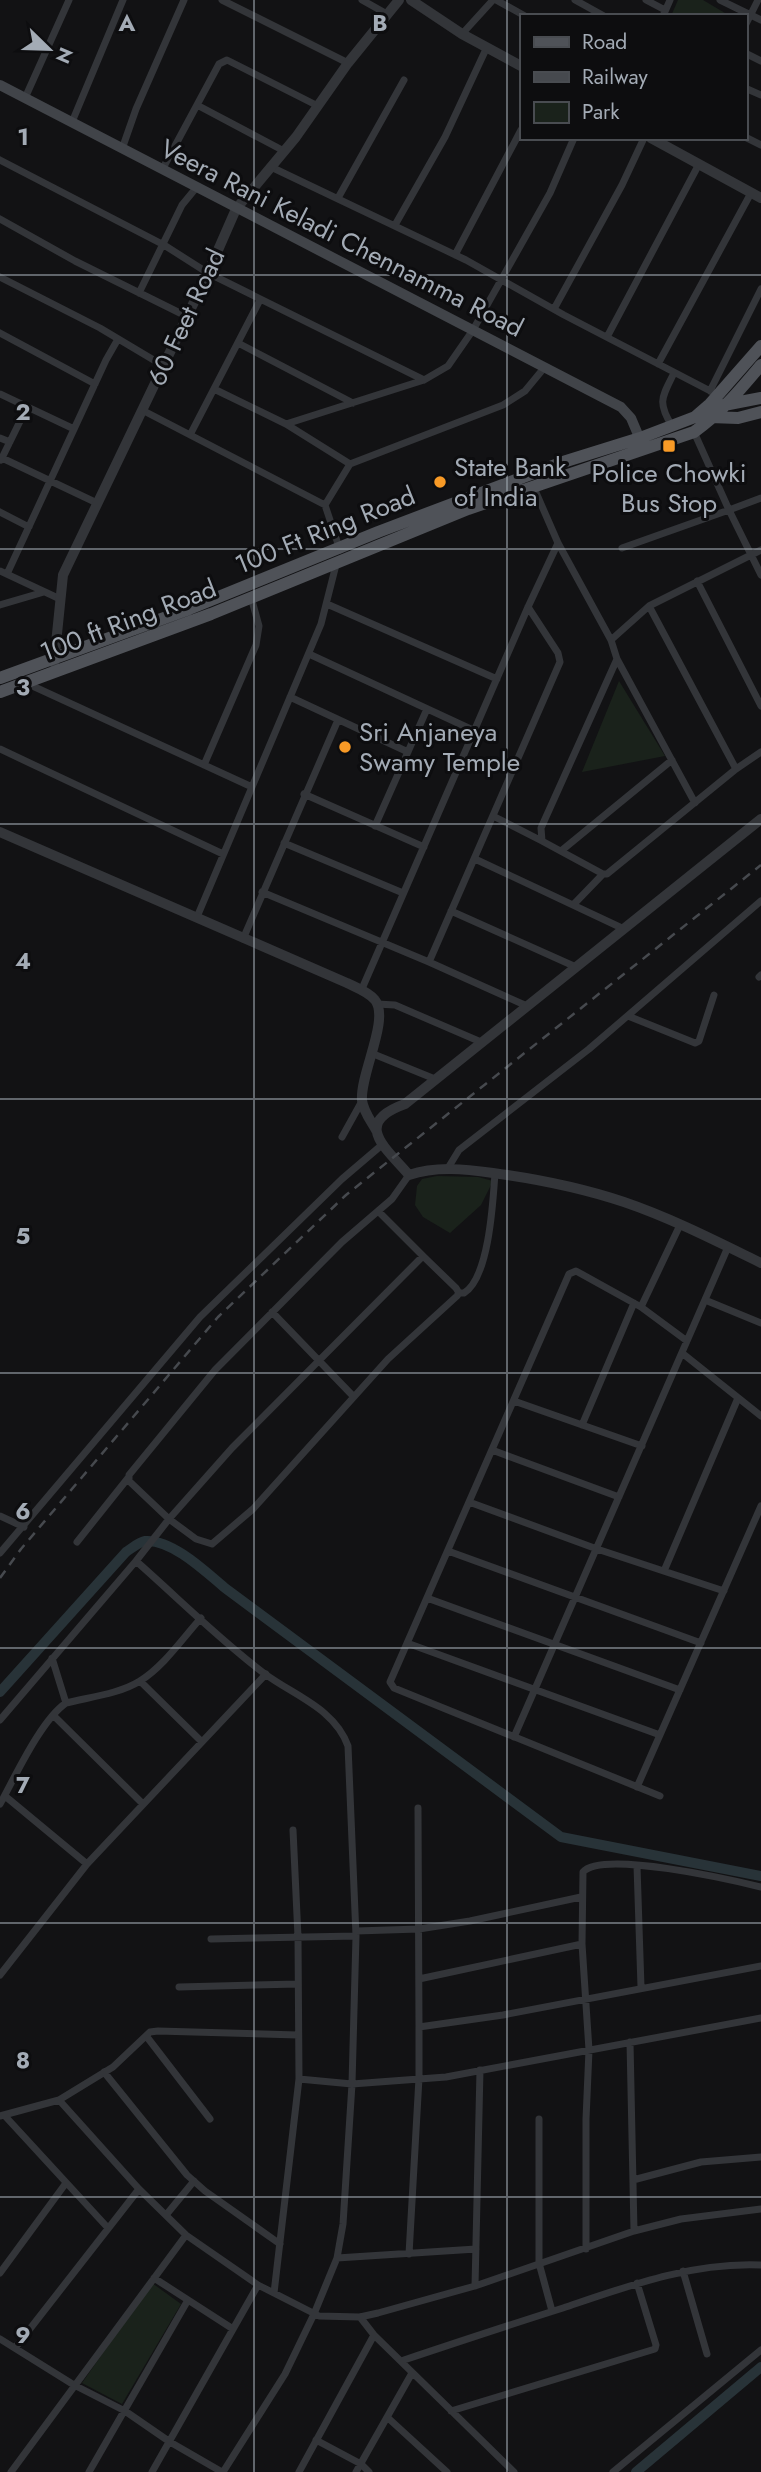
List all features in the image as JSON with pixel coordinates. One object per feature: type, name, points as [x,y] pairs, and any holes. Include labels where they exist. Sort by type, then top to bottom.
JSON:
[{"type":"main road","name":"Veera Rani Keladi Chennamma Road","points":[[0,85],[621,407],[631,418],[642,444]]},
{"type":"main road","name":"100 Ft Ring Road","points":[[0,678],[189,609],[341,547],[563,462],[642,444],[698,414],[716,399],[761,346]]},
{"type":"main road","name":"100 ft Ring Road","points":[[0,692],[251,597],[468,509],[534,488],[642,444],[694,432],[714,418],[716,399],[761,365]]},
{"type":"main road","points":[[716,399],[761,398]]},
{"type":"main road","points":[[698,414],[714,418],[738,418],[761,412]]},
{"type":"street","points":[[25,98],[69,0]]},
{"type":"street","points":[[72,122],[124,0]]},
{"type":"street","points":[[122,149],[136,109],[184,0]]},
{"type":"street","points":[[222,0],[348,63]]},
{"type":"street","points":[[362,0],[387,14]]},
{"type":"street","name":"60 Feet Road","points":[[54,672],[63,575],[236,209],[285,151],[348,63],[399,0]]},
{"type":"street","points":[[411,0],[462,34],[520,65]]},
{"type":"street","points":[[462,34],[494,0],[521,14]]},
{"type":"street","points":[[575,0],[600,14]]},
{"type":"street","points":[[646,0],[664,13],[670,0]]},
{"type":"street","points":[[720,0],[761,20]]},
{"type":"street","points":[[747,22],[758,0]]},
{"type":"street","points":[[395,225],[445,137],[486,47]]},
{"type":"street","points":[[162,170],[219,64],[227,60],[318,106]]},
{"type":"street","points":[[338,198],[404,80]]},
{"type":"street","points":[[197,105],[285,151]]},
{"type":"street","points":[[455,255],[520,132]]},
{"type":"street","points":[[286,424],[424,380],[448,366],[473,331],[550,193],[573,140]]},
{"type":"street","points":[[554,309],[622,185],[643,140]]},
{"type":"street","points":[[655,140],[761,198]]},
{"type":"street","points":[[0,160],[163,245],[260,300],[424,380]]},
{"type":"street","points":[[607,337],[699,164]]},
{"type":"street","points":[[271,167],[455,255],[658,364],[716,399],[761,289]]},
{"type":"street","points":[[139,293],[183,205],[196,188]]},
{"type":"street","points":[[658,364],[751,193]]},
{"type":"street","points":[[0,219],[186,316]]},
{"type":"street","points":[[0,277],[163,365]]},
{"type":"street","points":[[190,435],[260,300]]},
{"type":"street","points":[[0,333],[94,384]]},
{"type":"street","points":[[60,599],[3,572],[29,527],[94,384],[118,339]]},
{"type":"street","points":[[238,343],[353,403]]},
{"type":"street","points":[[326,505],[350,464],[503,405],[525,391],[544,368]]},
{"type":"street","points":[[673,426],[661,407],[662,398],[674,373]]},
{"type":"street","points":[[214,389],[286,424],[350,464]]},
{"type":"street","points":[[0,394],[74,429]]},
{"type":"street","points":[[27,407],[1,459],[97,503]]},
{"type":"street","points":[[142,410],[326,505],[341,547],[327,604],[309,653],[197,917]]},
{"type":"street","points":[[694,432],[761,575]]},
{"type":"street","points":[[0,438],[10,442]]},
{"type":"street","points":[[534,488],[558,544],[695,803]]},
{"type":"street","points":[[622,548],[761,498]]},
{"type":"street","points":[[0,512],[29,527]]},
{"type":"street","points":[[361,991],[558,544]]},
{"type":"street","points":[[611,640],[649,606],[761,550]]},
{"type":"street","points":[[696,582],[761,706]]},
{"type":"street","points":[[0,605],[45,592]]},
{"type":"street","points":[[204,765],[256,645],[258,626],[251,597]]},
{"type":"street","points":[[327,604],[498,679]]},
{"type":"street","points":[[649,606],[736,769]]},
{"type":"street","points":[[429,962],[560,662],[558,653],[528,607]]},
{"type":"street","points":[[309,653],[475,731]]},
{"type":"street","points":[[542,841],[541,828],[617,659]]},
{"type":"street","points":[[26,684],[252,787]]},
{"type":"street","points":[[290,697],[408,752]]},
{"type":"street","points":[[375,826],[427,709]]},
{"type":"street","points":[[243,939],[338,720]]},
{"type":"street","points":[[0,749],[223,854]]},
{"type":"street","points":[[574,904],[603,874],[607,874],[736,769],[761,752]]},
{"type":"street","points":[[561,851],[672,760]]},
{"type":"street","points":[[304,794],[424,847]]},
{"type":"street","points":[[493,816],[603,874]]},
{"type":"street","points":[[409,1175],[377,1137],[376,1124],[385,1111],[405,1104],[761,819]]},
{"type":"street","points":[[0,832],[347,983],[374,998],[379,1023],[364,1078],[362,1101],[376,1130]]},
{"type":"street","points":[[284,843],[403,893]]},
{"type":"street","points":[[475,859],[624,929]]},
{"type":"street","points":[[262,892],[527,1006]]},
{"type":"street","points":[[448,1168],[459,1150],[628,1016],[761,901]]},
{"type":"street","points":[[451,911],[576,967]]},
{"type":"street","points":[[628,1016],[695,1043],[699,1041],[713,995]]},
{"type":"street","points":[[377,1004],[395,1005],[481,1042]]},
{"type":"street","points":[[371,1053],[435,1079]]},
{"type":"street","points":[[342,1137],[362,1101]]},
{"type":"street","points":[[0,1553],[200,1318],[333,1188],[383,1144]]},
{"type":"street","points":[[76,1542],[215,1370],[342,1242],[392,1199],[409,1175],[448,1168],[495,1173],[587,1191],[624,1202],[680,1225],[761,1263]]},
{"type":"street","points":[[128,1478],[169,1519],[196,1539],[212,1544],[253,1509],[388,1359],[458,1293],[464,1293],[473,1285],[484,1256],[493,1210],[495,1173]]},
{"type":"street","points":[[378,1211],[458,1293]]},
{"type":"street","points":[[582,1425],[637,1305],[680,1225]]},
{"type":"street","points":[[514,1737],[728,1247]]},
{"type":"street","points":[[0,1720],[216,1465],[423,1256]]},
{"type":"street","points":[[660,1796],[394,1688],[390,1682],[569,1274],[572,1271],[637,1305],[687,1341]]},
{"type":"street","points":[[705,1300],[761,1323]]},
{"type":"street","points":[[272,1312],[353,1396]]},
{"type":"street","points":[[682,1353],[761,1416]]},
{"type":"street","points":[[664,1571],[738,1398]]},
{"type":"street","points":[[514,1401],[642,1446]]},
{"type":"street","points":[[492,1450],[620,1497]]},
{"type":"street","points":[[469,1502],[597,1549],[724,1591]]},
{"type":"street","points":[[637,1787],[761,1506]]},
{"type":"street","points":[[0,1516],[24,1527]]},
{"type":"street","points":[[448,1551],[701,1643]]},
{"type":"street","points":[[0,2339],[74,2385],[125,2411],[170,2442],[222,2472],[285,2374],[337,2258],[352,2084],[356,1934],[348,1746],[345,1738],[323,1712],[266,1674],[136,1561]]},
{"type":"street","points":[[427,1598],[680,1690]]},
{"type":"street","points":[[0,1804],[53,1715],[66,1703],[140,1681],[201,1618]]},
{"type":"street","points":[[407,1643],[660,1735]]},
{"type":"street","points":[[52,1658],[66,1703]]},
{"type":"street","points":[[0,1975],[87,1864],[266,1674]]},
{"type":"street","points":[[140,1681],[202,1742]]},
{"type":"street","points":[[53,1715],[143,1804]]},
{"type":"street","points":[[5,1796],[87,1864]]},
{"type":"street","points":[[409,2254],[419,2078],[418,1808]]},
{"type":"street","points":[[274,2293],[299,2080],[298,1937],[293,1830]]},
{"type":"street","points":[[586,2249],[589,2050],[582,1944],[583,1872],[587,1867],[598,1865],[654,1866],[718,1876],[761,1887]]},
{"type":"street","points":[[637,1866],[641,1987]]},
{"type":"street","points":[[211,1939],[298,1937],[419,1929],[470,1922],[581,1897]]},
{"type":"street","points":[[419,1979],[582,1944]]},
{"type":"street","points":[[419,2027],[761,1966]]},
{"type":"street","points":[[179,1987],[298,1984]]},
{"type":"street","points":[[299,2080],[352,2084],[446,2077],[761,2018]]},
{"type":"street","points":[[108,2228],[2,2116],[59,2100],[104,2072],[150,2032],[298,2035]]},
{"type":"street","points":[[146,2036],[210,2119]]},
{"type":"street","points":[[630,2042],[634,2231]]},
{"type":"street","points":[[475,2286],[480,2070]]},
{"type":"street","points":[[104,2072],[194,2181],[279,2244]]},
{"type":"street","points":[[59,2100],[139,2189],[186,2235],[258,2284],[319,2316],[360,2317],[475,2286],[634,2231],[681,2219],[761,2209]]},
{"type":"street","points":[[539,2119],[539,2263],[552,2311]]},
{"type":"street","points":[[633,2180],[701,2162],[761,2157]]},
{"type":"street","points":[[166,2215],[194,2181]]},
{"type":"street","points":[[0,2273],[66,2183]]},
{"type":"street","points":[[15,2348],[139,2189]]},
{"type":"street","points":[[11,2472],[186,2235]]},
{"type":"street","points":[[337,2258],[476,2249]]},
{"type":"street","points":[[401,2361],[637,2283],[682,2271],[718,2266],[761,2266]]},
{"type":"street","points":[[682,2271],[707,2354]]},
{"type":"street","points":[[154,2278],[233,2329]]},
{"type":"street","points":[[451,2411],[654,2349],[656,2345],[637,2283]]},
{"type":"street","points":[[152,2472],[258,2284]]},
{"type":"street","points":[[89,2472],[188,2300]]},
{"type":"street","points":[[360,2317],[374,2335],[513,2472]]},
{"type":"street","points":[[299,2472],[374,2335]]},
{"type":"street","points":[[613,2472],[761,2350]]},
{"type":"street","points":[[356,2472],[412,2373]]},
{"type":"street","points":[[387,2417],[447,2472]]},
{"type":"street","points":[[316,2440],[361,2464],[369,2472]]},
{"type":"green space","points":[[678,0],[703,0],[727,14],[672,14]]},
{"type":"green space","points":[[619,681],[665,756],[582,772]]},
{"type":"green space","points":[[437,1176],[478,1177],[493,1181],[481,1205],[450,1233],[423,1217],[415,1205],[417,1186],[422,1179]]},
{"type":"green space","points":[[152,2283],[181,2304],[122,2404],[82,2383]]},
{"type":"waterway","points":[[0,1692],[126,1552],[145,1541],[155,1542],[188,1558],[561,1837],[761,1876]]},
{"type":"waterway","points":[[636,2472],[761,2367]]},
{"type":"railway","points":[[0,1578],[21,1549],[218,1317],[346,1195],[761,865]]},
{"type":"place","name":"Police Chowki Bus Stop","points":[[669,446]]},
{"type":"place","name":"State Bank of India","points":[[440,482]]},
{"type":"place","name":"Sri Anjaneya Swamy Temple","points":[[345,747]]}]
